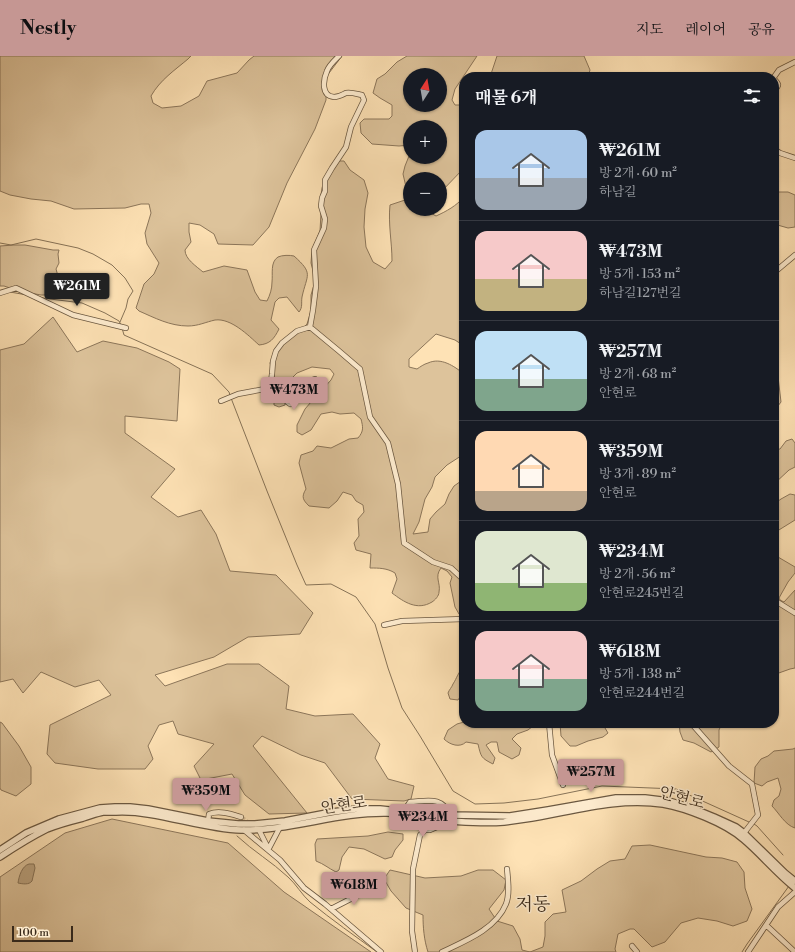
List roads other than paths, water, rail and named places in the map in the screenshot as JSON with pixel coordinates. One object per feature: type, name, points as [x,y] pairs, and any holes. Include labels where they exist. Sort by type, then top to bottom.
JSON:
[{"type":"street","points":[[310,327],[316,286],[314,250],[324,228],[325,219],[321,206],[326,180],[346,147],[351,127],[364,100],[362,95],[351,92],[342,96],[332,97],[325,92],[324,87],[327,71],[339,56]]},
{"type":"street","points":[[778,72],[795,62]]},
{"type":"street","points":[[779,152],[795,158]]},
{"type":"street","points":[[779,268],[795,255]]},
{"type":"street","points":[[1,292],[16,288],[73,315],[126,328]]},
{"type":"street","points":[[270,388],[273,361],[276,351],[282,343],[297,331],[310,327]]},
{"type":"street","points":[[310,327],[360,369],[370,417],[388,443],[398,484],[404,543],[433,562],[451,568],[459,575]]},
{"type":"street","points":[[221,401],[238,394],[270,388],[290,404],[307,382],[315,379]]},
{"type":"street","points":[[779,603],[795,613]]},
{"type":"street","points":[[384,625],[402,621],[459,619]]},
{"type":"street","points":[[549,728],[552,755],[563,785]]},
{"type":"street","points":[[695,728],[729,766],[752,784],[758,815],[743,835]]},
{"type":"street","name":"안현로","points":[[0,857],[47,829],[104,812],[143,813],[211,827],[244,830],[280,827],[357,815],[388,813],[420,818],[510,816],[616,798],[645,798],[669,801],[692,808],[714,816],[736,827],[785,873],[793,884]]},
{"type":"street","points":[[397,814],[406,821],[424,830],[430,830],[444,824],[449,818],[447,808],[440,802],[434,800],[410,802],[404,811]]},
{"type":"street","name":"안현로","points":[[0,850],[26,833],[47,823],[100,808],[130,807],[148,809],[208,821],[238,824],[285,821],[356,809],[404,811],[449,818]]},
{"type":"street","points":[[208,821],[209,814],[213,812],[220,812],[241,817]]},
{"type":"street","points":[[415,952],[412,931],[413,869],[420,834],[428,823]]},
{"type":"street","points":[[268,850],[280,827]]},
{"type":"street","points":[[244,830],[280,860],[304,888],[381,952]]},
{"type":"street","points":[[260,832],[268,850]]},
{"type":"street","points":[[442,952],[471,938],[495,920],[506,904],[508,897],[507,869]]},
{"type":"street","points":[[748,952],[793,884]]},
{"type":"street","points":[[331,909],[370,889]]},
{"type":"street","points":[[766,925],[795,952]]},
{"type":"street","points":[[632,946],[637,952]]},
{"type":"waterway","points":[[0,243],[11,245],[36,239],[78,248],[93,254],[112,265],[125,278],[133,291],[128,299],[120,322]]},
{"type":"waterway","points":[[10,292],[27,295]]},
{"type":"waterway","points":[[42,298],[82,303],[105,313],[119,321],[121,325]]},
{"type":"waterway","points":[[122,328],[124,335],[212,374],[230,395]]},
{"type":"waterway","points":[[231,398],[267,491],[306,585],[331,584],[356,597],[375,624],[402,708],[453,791],[475,804],[504,803],[538,799],[602,786],[676,789],[749,822]]},
{"type":"waterway","points":[[754,824],[783,855]]},
{"type":"waterway","points":[[237,836],[249,847],[276,866],[294,883],[310,902],[377,952]]},
{"type":"waterway","points":[[742,952],[789,886]]},
{"type":"tunnel","points":[[429,817],[431,809]]},
{"type":"tunnel","points":[[241,817],[259,831]]},
{"type":"district","name":"저동","points":[[533,904]]}]
